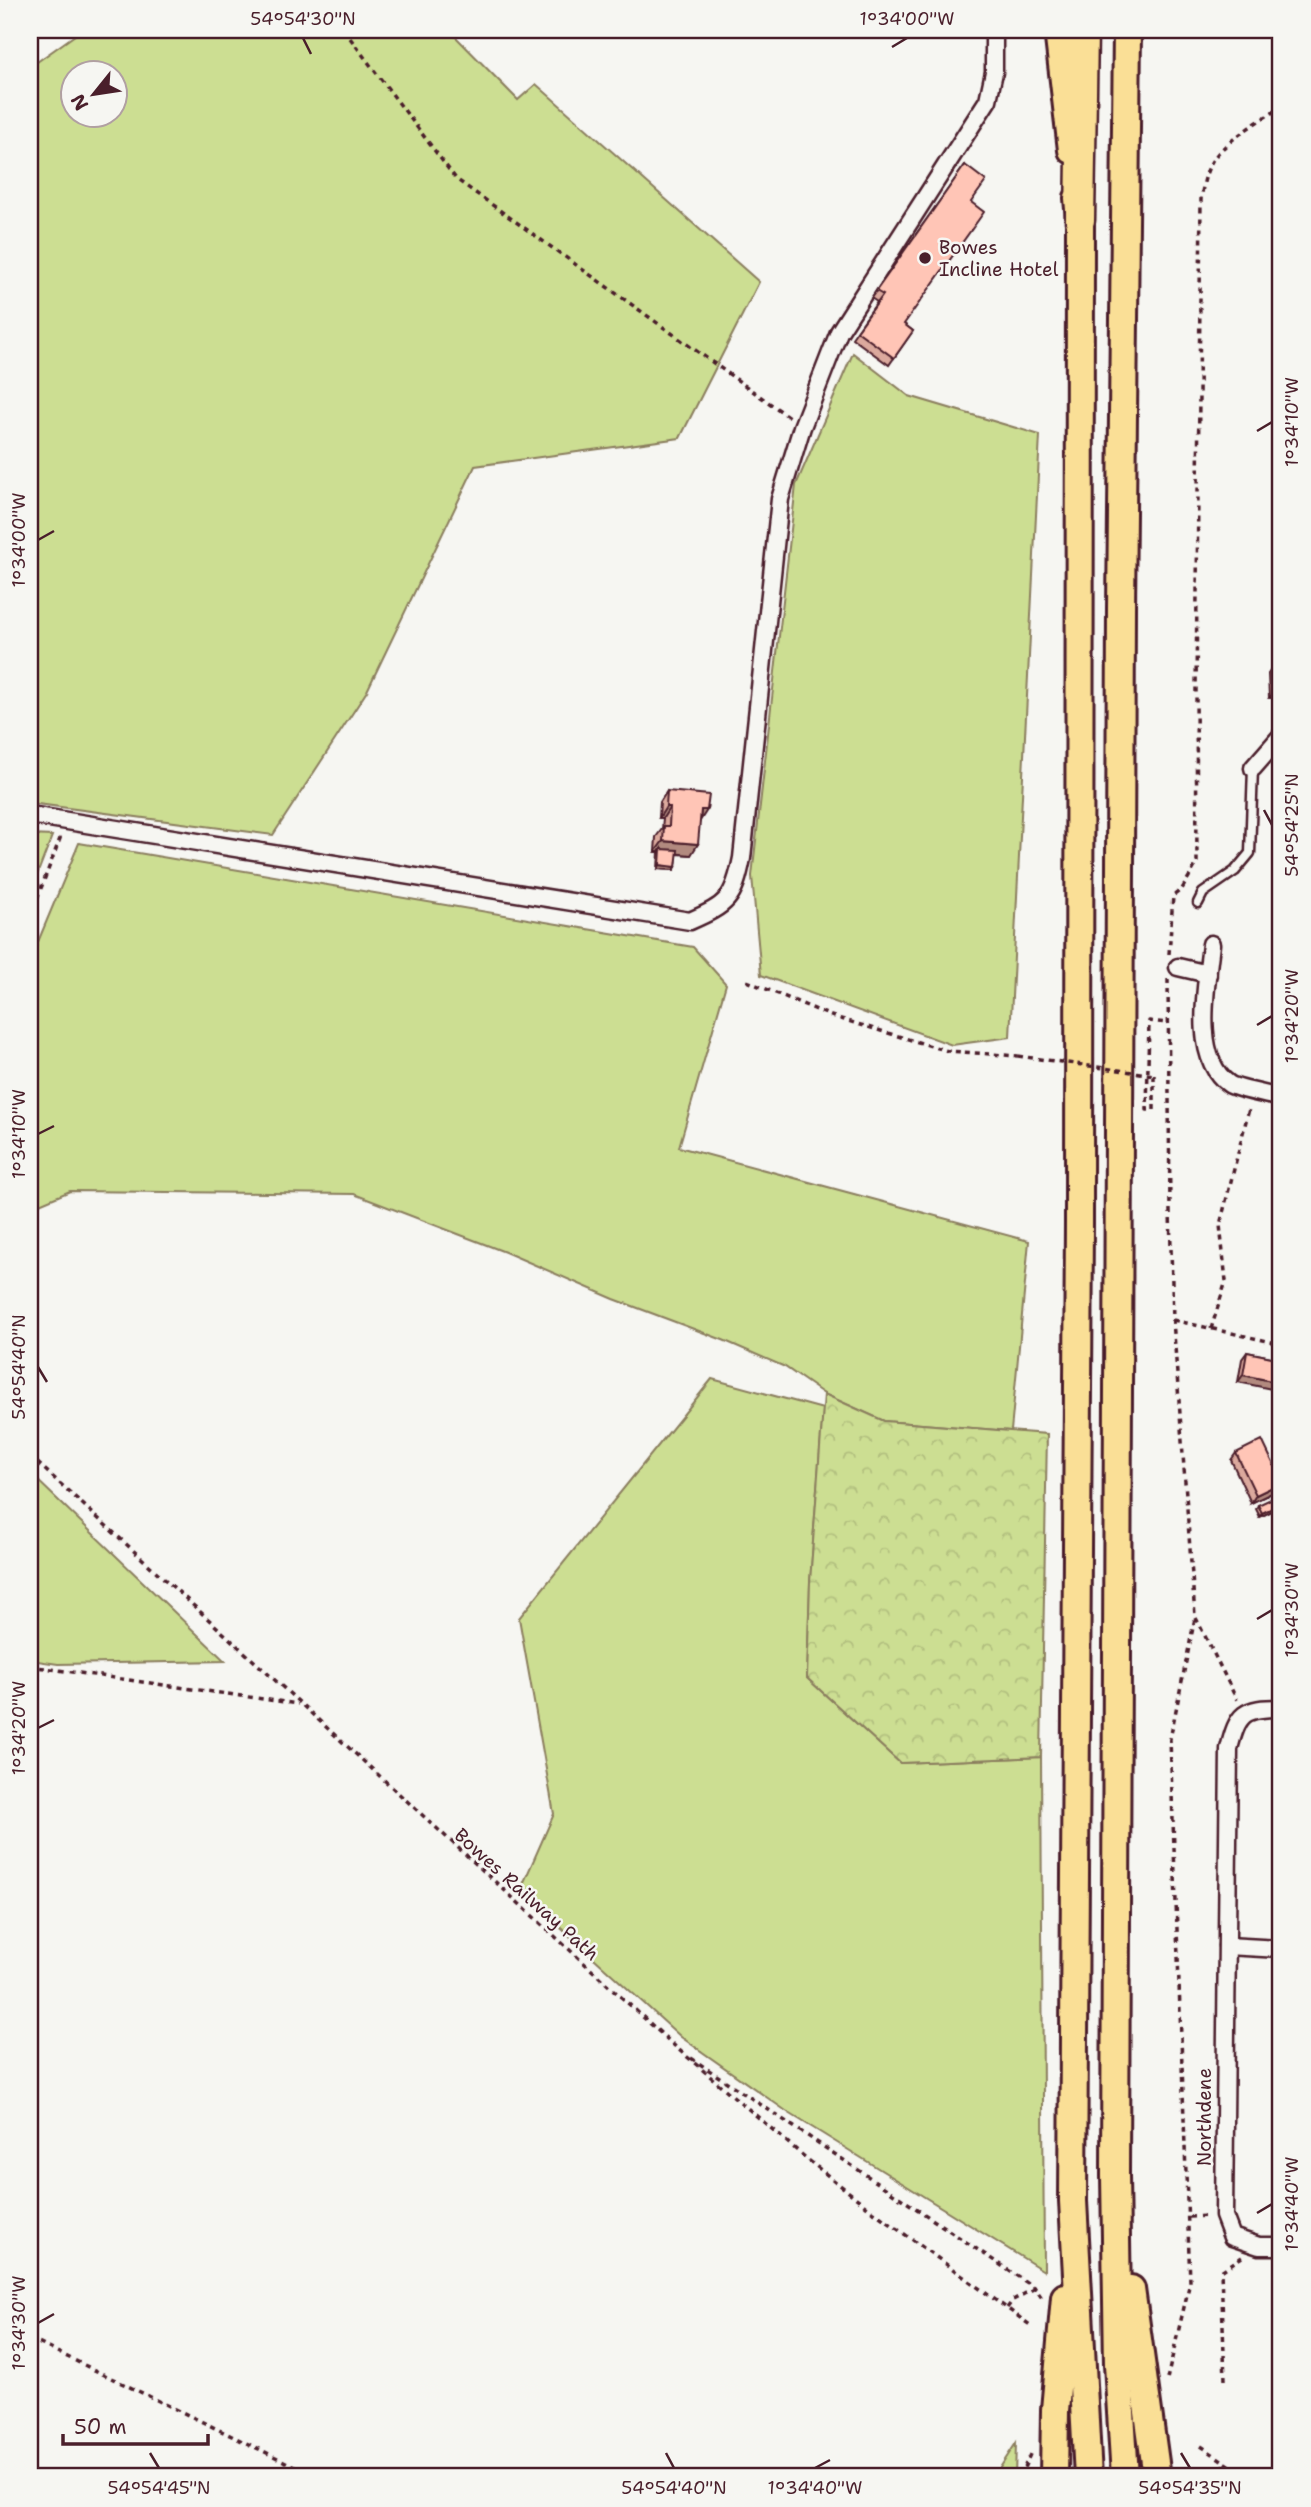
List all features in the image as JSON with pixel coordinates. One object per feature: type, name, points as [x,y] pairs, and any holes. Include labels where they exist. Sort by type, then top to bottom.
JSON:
[{"type":"highway","points":[[1058,30],[1080,220]]},
{"type":"highway","points":[[1083,30],[1080,220],[1079,1223],[1073,2201],[1088,2477]]},
{"type":"highway","points":[[1125,2477],[1118,2364],[1115,2176],[1121,609],[1127,30]]},
{"type":"highway","points":[[1115,2176],[1157,2477]]},
{"type":"highway","points":[[1054,2477],[1055,2410],[1073,2201]]},
{"type":"street","points":[[30,815],[690,921],[721,908],[738,882],[780,499],[802,427],[839,332],[988,100],[994,72],[994,30]]},
{"type":"street","points":[[1253,768],[1281,736]]},
{"type":"street","points":[[1211,944],[1204,1040],[1213,1066],[1230,1084],[1281,1098]]},
{"type":"street","points":[[1171,969],[1208,974]]},
{"type":"street","points":[[1244,1714],[1259,1708],[1281,1708]]},
{"type":"street","name":"Northdene","points":[[1244,1714],[1235,1726],[1229,1749],[1224,2216],[1232,2236],[1259,2246],[1281,2246]]},
{"type":"street","points":[[1227,1945],[1281,1949]]},
{"type":"lane","points":[[1198,903],[1203,893],[1236,871],[1250,853],[1253,768]]},
{"type":"path","points":[[30,38],[40,30]]},
{"type":"path","points":[[344,30],[456,178],[802,427]]},
{"type":"path","points":[[1165,2389],[1190,2282],[1170,1738],[1195,1616],[1173,1320],[1168,1023],[1173,896],[1182,889],[1197,863],[1201,199],[1212,160],[1244,131],[1281,108]]},
{"type":"path","points":[[30,917],[67,821]]},
{"type":"path","points":[[747,981],[831,1016],[948,1051],[1018,1056],[1086,1066],[1141,1073],[1154,1074],[1154,1110],[1147,1110],[1147,1084],[1148,1072],[1149,1021],[1168,1023]]},
{"type":"path","points":[[1211,1329],[1226,1281],[1220,1225],[1254,1090]]},
{"type":"path","points":[[1173,1320],[1281,1344]]},
{"type":"path","name":"Bowes Railway Path","points":[[30,1456],[678,2049],[807,2159],[1030,2325]]},
{"type":"path","points":[[1195,1616],[1244,1714]]},
{"type":"path","points":[[30,1665],[300,1705]]},
{"type":"path","points":[[678,2049],[1035,2288],[1013,2300],[1007,2308]]},
{"type":"path","points":[[1224,2380],[1221,2271],[1259,2246]]},
{"type":"path","points":[[30,2339],[317,2477]]},
{"type":"path","points":[[1201,2446],[1247,2477]]},
{"type":"path","points":[[1216,2477],[1226,2463]]},
{"type":"green space","points":[[82,30],[449,30],[518,100],[536,84],[759,282],[680,438],[475,466],[367,691],[273,835],[30,803],[30,67]]},
{"type":"green space","points":[[853,353],[909,396],[1040,435],[1010,1037],[952,1045],[761,975],[752,876],[796,485]]},
{"type":"green space","points":[[30,835],[52,836],[30,893]]},
{"type":"green space","points":[[79,843],[693,947],[726,984],[679,1147],[1029,1241],[1011,1431],[884,1421],[824,1394],[785,1367],[723,1340],[354,1194],[70,1191],[30,1208],[30,961]]},
{"type":"green space","points":[[712,1379],[823,1409],[810,1582],[807,1678],[900,1763],[1041,1757],[1044,2271],[789,2113],[681,2037],[520,1891],[554,1814],[519,1618]]},
{"type":"green space","points":[[824,1394],[884,1421],[1047,1434],[1041,1757],[900,1763],[807,1678],[810,1582]]},
{"type":"green space","points":[[30,1473],[225,1661],[58,1664],[30,1660]]},
{"type":"green space","points":[[1016,2443],[1015,2477],[994,2477]]},
{"type":"building","name":"Bowes Incline Hotel","points":[[965,165],[986,181],[971,202],[984,212],[904,324],[913,331],[894,358],[857,331],[883,295],[876,291]]},
{"type":"building","points":[[1273,667],[1281,667],[1281,691],[1274,691]]},
{"type":"building","points":[[667,791],[709,795],[707,810],[701,810],[698,844],[663,841],[664,826],[669,826]]},
{"type":"building","points":[[661,849],[678,850],[676,867],[660,865]]},
{"type":"building","points":[[1247,1352],[1281,1359],[1281,1383],[1243,1375]]},
{"type":"building","points":[[1262,1440],[1281,1483],[1256,1495],[1236,1453]]},
{"type":"building","points":[[1275,1497],[1279,1505],[1262,1513],[1258,1505]]},
{"type":"place","name":"Bowes Incline Hotel","points":[[925,258]]}]
